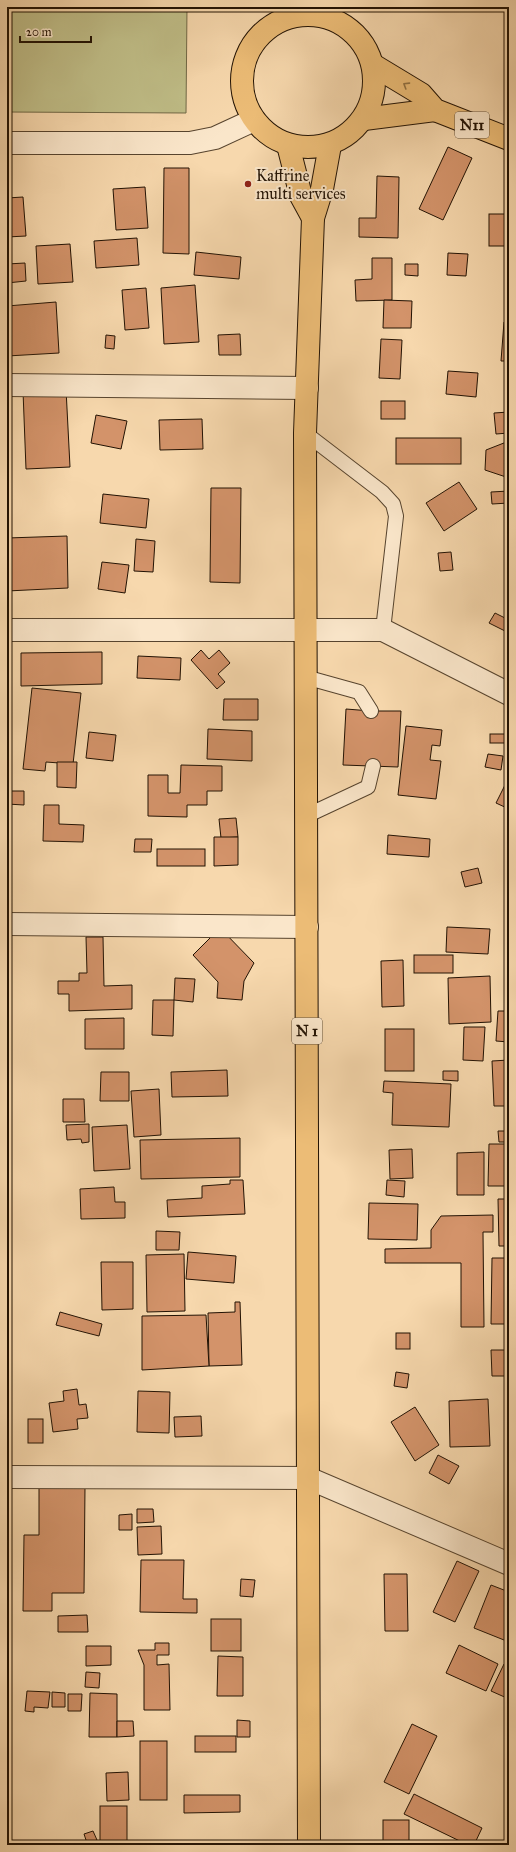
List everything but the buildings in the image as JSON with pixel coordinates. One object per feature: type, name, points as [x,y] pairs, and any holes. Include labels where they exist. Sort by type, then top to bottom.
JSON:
[{"type":"main road","points":[[289,12],[329,18],[344,17],[363,43],[373,65],[375,83],[372,102],[364,119],[348,135],[330,144],[309,148],[288,145],[270,136],[254,120],[245,102],[242,81],[245,61],[254,43],[268,28],[289,12]]},
{"type":"main road","points":[[373,65],[421,94],[435,110]]},
{"type":"main road","points":[[364,119],[435,110]]},
{"type":"main road","name":"N11","points":[[435,110],[509,139]]},
{"type":"main road","name":"N 1","points":[[309,1845],[305,433],[313,218],[322,189],[330,144]]},
{"type":"main road","points":[[288,145],[301,196],[313,218]]},
{"type":"street","points":[[7,143],[190,143],[215,138],[254,120]]},
{"type":"street","points":[[7,385],[307,388]]},
{"type":"street","points":[[7,630],[383,630],[509,694]]},
{"type":"street","points":[[7,924],[307,927]]},
{"type":"street","points":[[7,1477],[308,1478],[509,1564]]},
{"type":"lane","points":[[305,433],[382,492],[393,504],[396,516],[383,630]]},
{"type":"lane","points":[[305,677],[359,692],[371,711]]},
{"type":"lane","points":[[306,816],[368,787],[373,766]]},
{"type":"shaded area","points":[[7,7],[187,7],[186,113],[7,112]]},
{"type":"place","name":"Kaffrine multi services","points":[[248,184]]}]
